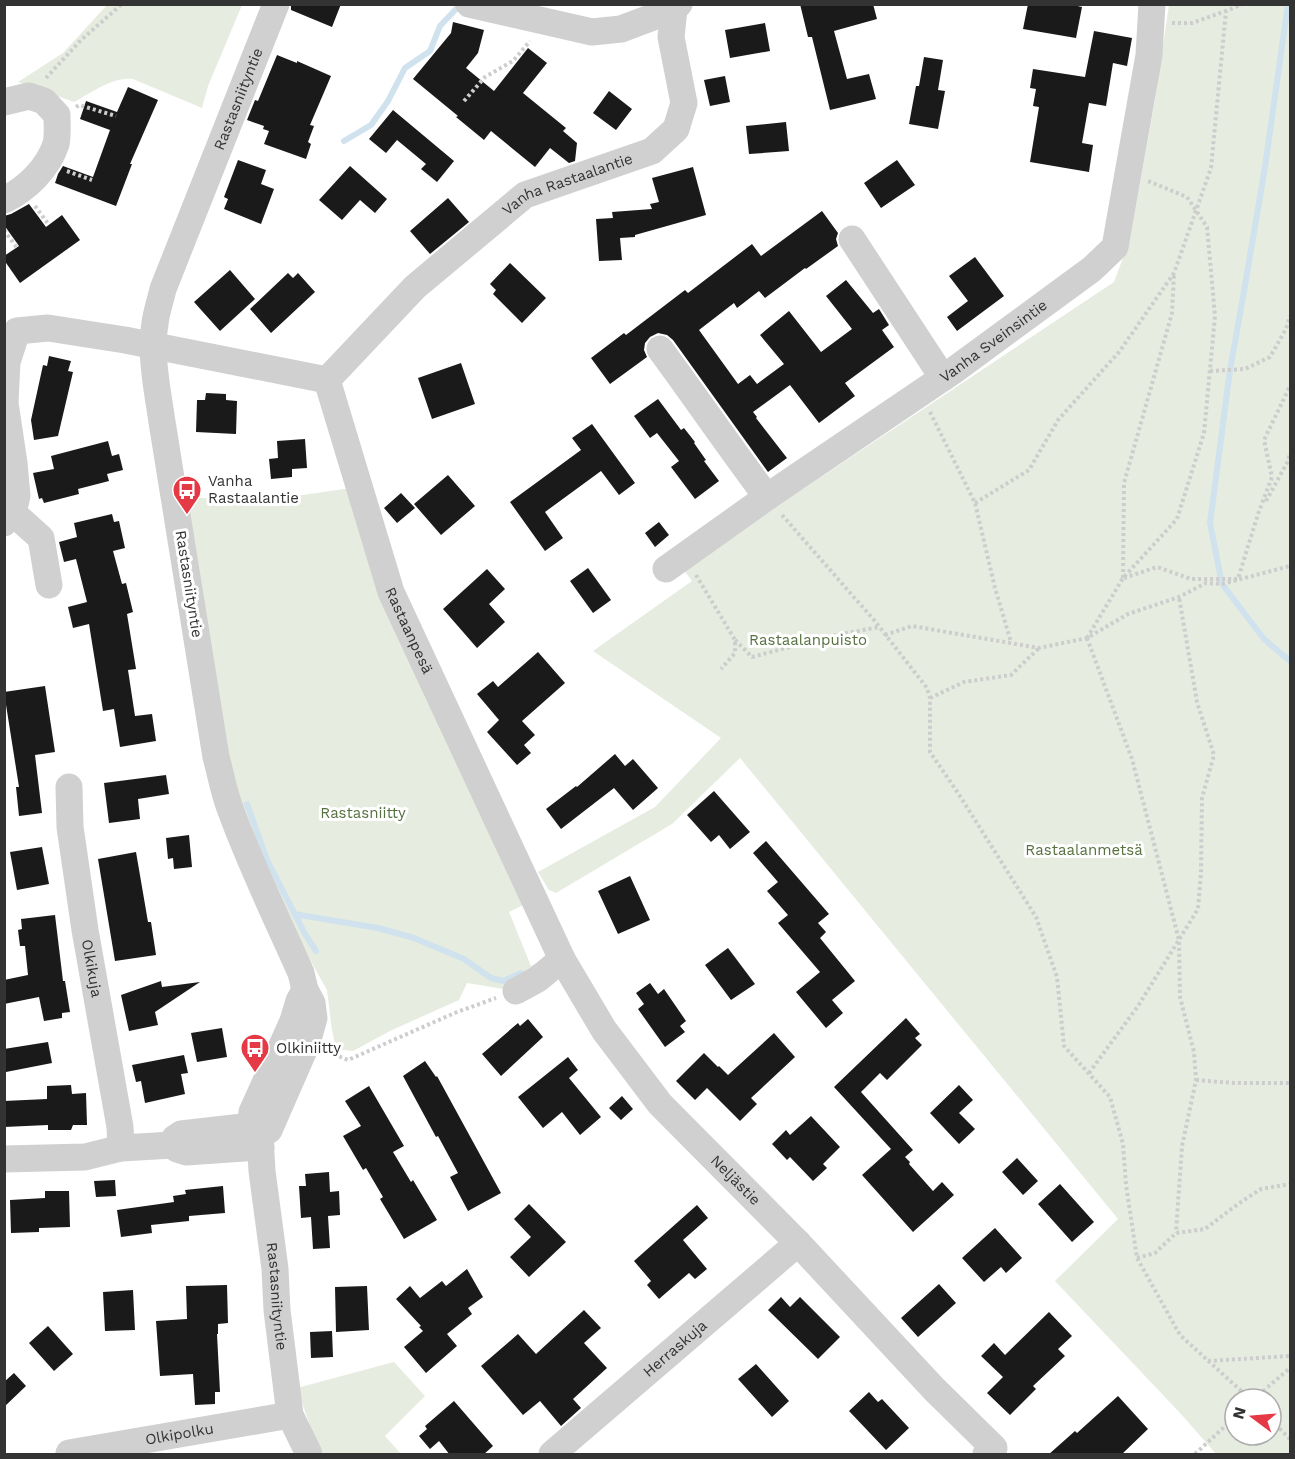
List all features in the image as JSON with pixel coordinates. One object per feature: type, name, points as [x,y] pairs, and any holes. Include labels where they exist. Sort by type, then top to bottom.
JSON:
[{"type":"street","name":"Rastasniityntie","points":[[276,4],[163,289],[155,318],[154,372],[220,775],[241,837],[312,1003],[314,1018],[306,1043],[269,1130],[257,1136],[274,1258],[277,1310],[290,1415],[309,1455]]},
{"type":"street","points":[[469,4],[592,32],[621,29],[663,9]]},
{"type":"street","name":"Vanha Rastaalantie","points":[[327,380],[415,287],[525,195],[652,151],[676,129],[684,103],[663,9]]},
{"type":"street","name":"Vanha Sveinsintie","points":[[675,562],[932,386],[1092,269],[1115,247],[1149,55],[1152,14]]},
{"type":"street","points":[[4,200],[42,171],[56,143],[57,115],[44,101],[17,99]]},
{"type":"street","points":[[852,239],[932,386]]},
{"type":"street","points":[[50,585],[41,538],[9,518],[18,496],[4,403],[11,322],[154,346],[327,380]]},
{"type":"street","points":[[660,349],[767,497]]},
{"type":"street","name":"Rastaanpesä","points":[[327,380],[391,592],[521,870]]},
{"type":"street","name":"Olkikuja","points":[[69,787],[70,827],[85,930],[120,1127],[121,1148]]},
{"type":"street","name":"Neljästie","points":[[521,870],[562,959],[604,1030],[660,1104],[798,1243],[993,1452]]},
{"type":"street","points":[[516,991],[538,979],[562,959]]},
{"type":"street","points":[[4,1159],[85,1157],[121,1148],[172,1145],[175,1138],[181,1134],[257,1136]]},
{"type":"street","name":"Herraskuja","points":[[552,1455],[798,1243]]},
{"type":"street","name":"Olkipolku","points":[[69,1453],[290,1415]]},
{"type":"path","points":[[17,99],[122,4]]},
{"type":"path","points":[[1152,14],[1192,23],[1243,4]]},
{"type":"path","points":[[975,503],[1029,470],[1058,420],[1119,352],[1174,273],[1211,168],[1226,11]]},
{"type":"path","points":[[464,101],[485,77],[513,61],[536,36]]},
{"type":"path","points":[[57,115],[79,105],[116,116]]},
{"type":"path","points":[[1087,638],[1123,578],[1177,519],[1204,433],[1215,316],[1207,227],[1187,197],[1128,172]]},
{"type":"path","points":[[4,230],[17,248]]},
{"type":"path","points":[[1123,578],[1124,483],[1172,313],[1174,273]]},
{"type":"path","points":[[1210,371],[1245,369],[1270,357],[1286,329],[1290,316]]},
{"type":"path","points":[[1286,329],[1290,332]]},
{"type":"path","points":[[932,386],[975,503],[995,588],[1011,642]]},
{"type":"path","points":[[1238,579],[1272,477],[1264,440],[1290,386]]},
{"type":"path","points":[[1258,514],[1288,461],[1290,453]]},
{"type":"path","points":[[767,497],[879,627],[927,688],[930,698],[930,753],[1036,917],[1057,977],[1064,1046],[1110,1097],[1123,1144],[1126,1185],[1137,1258],[1180,1335],[1238,1387]]},
{"type":"path","points":[[675,562],[735,640],[752,657],[831,636],[879,627]]},
{"type":"path","points":[[885,635],[912,626],[1039,648],[1087,638],[1128,614],[1179,597],[1206,583],[1222,584],[1290,566]]},
{"type":"path","points":[[1123,578],[1157,567],[1191,579],[1238,579]]},
{"type":"path","points":[[1089,1073],[1138,1006],[1198,909],[1202,798],[1214,755],[1197,702],[1179,597]]},
{"type":"path","points":[[1087,638],[1132,759],[1179,940],[1180,996],[1194,1052],[1196,1080],[1182,1146],[1176,1233]]},
{"type":"path","points":[[721,669],[735,653],[735,640]]},
{"type":"path","points":[[930,698],[964,682],[1011,675],[1039,648]]},
{"type":"path","points":[[348,1060],[457,1012],[516,991]]},
{"type":"path","points":[[1196,1080],[1290,1083]]},
{"type":"path","points":[[1137,1258],[1155,1253],[1176,1233],[1205,1229],[1260,1189],[1290,1184]]},
{"type":"path","points":[[1208,1361],[1290,1356]]},
{"type":"path","points":[[1267,1387],[1290,1368]]},
{"type":"path","points":[[1195,1455],[1223,1428]]},
{"type":"green space","points":[[107,5],[242,5],[208,86],[202,108],[133,79],[110,83],[74,102],[18,82],[63,53]]},
{"type":"green space","name":"Rastaalanmetsä","points":[[1169,5],[1290,5],[1290,1454],[1216,1454],[1055,1281],[1118,1219],[740,758],[672,824],[556,893],[549,890],[538,872],[655,807],[721,738],[593,651],[692,581],[683,569],[1114,282],[1130,239],[1154,106]]},
{"type":"green space","name":"Rastasniitty","points":[[351,488],[527,903],[509,912],[531,966],[559,952],[516,991],[467,983],[459,1000],[392,1030],[353,1051],[336,1049],[327,990],[296,935],[235,793],[185,497],[261,501]]},
{"type":"green space","points":[[394,1362],[425,1396],[385,1436],[401,1454],[324,1454],[314,1437],[297,1388]]},
{"type":"building","points":[[291,4],[341,4],[332,27],[291,10]]},
{"type":"building","points":[[800,4],[873,4],[877,19],[834,31],[847,79],[869,74],[876,99],[830,110],[812,37],[808,37]]},
{"type":"building","points":[[1028,4],[1069,4],[1082,7],[1076,38],[1023,29]]},
{"type":"building","points":[[453,22],[484,30],[478,53],[466,68],[494,91],[528,48],[547,63],[523,93],[566,128],[563,131],[577,143],[575,161],[569,163],[550,148],[535,167],[491,131],[484,140],[413,79],[451,33]]},
{"type":"building","points":[[765,23],[770,51],[730,58],[725,30]]},
{"type":"building","points":[[1094,31],[1132,38],[1127,66],[1113,63],[1106,106],[1089,103],[1082,143],[1093,145],[1089,172],[1030,162],[1039,107],[1033,106],[1036,89],[1030,88],[1033,69],[1085,77]]},
{"type":"building","points":[[277,55],[331,76],[310,125],[314,126],[308,142],[311,144],[306,159],[264,144],[269,131],[263,129],[264,126],[247,120],[255,100],[258,101]]},
{"type":"building","points":[[924,57],[943,60],[938,90],[945,91],[938,129],[909,124]]},
{"type":"building","points":[[725,76],[730,102],[710,106],[704,80]]},
{"type":"building","points":[[128,87],[158,100],[130,164],[132,164],[116,206],[55,183],[63,166],[93,177],[110,130],[80,119],[86,101],[117,112]]},
{"type":"building","points":[[609,91],[632,109],[616,130],[593,113]]},
{"type":"building","points":[[393,110],[454,161],[437,182],[421,169],[426,164],[397,140],[386,153],[369,139]]},
{"type":"building","points":[[786,122],[789,151],[749,154],[746,126]]},
{"type":"building","points":[[238,160],[266,170],[261,184],[274,189],[261,224],[224,209],[228,199],[224,197]]},
{"type":"building","points":[[897,160],[915,185],[881,208],[864,183]]},
{"type":"building","points":[[350,166],[387,199],[375,213],[360,200],[342,220],[319,200]]},
{"type":"building","points":[[693,167],[706,215],[635,235],[635,237],[620,238],[622,260],[599,261],[596,219],[613,218],[612,212],[652,209],[650,204],[659,202],[652,178]]},
{"type":"building","points":[[448,198],[469,222],[430,254],[410,231]]},
{"type":"building","points":[[29,204],[46,227],[62,215],[80,240],[20,283],[4,260],[4,256],[19,246],[4,225],[4,216]]},
{"type":"building","points":[[822,211],[838,233],[836,239],[838,246],[765,298],[759,291],[737,308],[734,303],[699,330],[738,384],[750,375],[757,384],[784,364],[760,335],[789,311],[821,352],[852,329],[826,296],[846,280],[873,313],[879,309],[889,325],[882,330],[894,347],[845,383],[855,396],[819,423],[790,385],[753,412],[787,458],[768,472],[673,340],[667,335],[658,333],[650,337],[645,343],[644,350],[647,357],[610,384],[591,358],[624,333],[626,335],[685,290],[688,293],[752,244],[761,256]]},
{"type":"building","points":[[975,257],[1004,296],[957,331],[947,317],[968,301],[949,276]]},
{"type":"building","points":[[510,263],[546,298],[522,323],[493,294],[496,290],[490,284]]},
{"type":"building","points":[[230,270],[255,299],[220,331],[194,302]]},
{"type":"building","points":[[288,273],[293,278],[298,273],[315,292],[271,333],[250,309]]},
{"type":"building","points":[[49,356],[71,361],[68,371],[73,372],[58,436],[34,440],[31,420],[43,365],[47,366]]},
{"type":"building","points":[[461,363],[475,404],[432,419],[418,378]]},
{"type":"building","points":[[206,393],[226,394],[226,400],[237,401],[236,434],[196,432],[197,400],[205,400]]},
{"type":"building","points":[[658,399],[681,430],[684,428],[695,442],[706,460],[704,461],[719,481],[695,499],[671,467],[679,461],[657,433],[650,438],[634,416]]},
{"type":"building","points":[[592,424],[635,483],[619,495],[601,471],[545,512],[563,538],[545,551],[510,502],[581,450],[572,438]]},
{"type":"building","points":[[305,439],[307,468],[292,469],[292,477],[271,479],[269,459],[278,458],[277,441]]},
{"type":"building","points":[[108,441],[112,456],[119,454],[123,470],[107,474],[109,481],[78,489],[79,494],[44,503],[42,498],[39,499],[33,473],[54,469],[51,456]]},
{"type":"building","points":[[448,475],[475,506],[441,535],[414,504]]},
{"type":"building","points":[[401,493],[415,508],[397,523],[384,508]]},
{"type":"building","points":[[112,514],[114,522],[119,521],[125,548],[113,551],[122,584],[126,583],[133,612],[127,614],[136,669],[128,670],[135,716],[152,714],[156,741],[120,747],[114,709],[103,711],[89,624],[73,628],[68,607],[87,602],[76,559],[64,562],[59,542],[77,537],[74,523]]},
{"type":"building","points":[[659,522],[669,535],[655,547],[645,533]]},
{"type":"building","points":[[588,568],[611,600],[593,613],[570,581]]},
{"type":"building","points":[[487,569],[505,589],[489,604],[505,622],[477,648],[443,609]]},
{"type":"building","points":[[538,652],[565,683],[522,721],[535,735],[524,745],[531,753],[517,765],[487,732],[499,720],[477,694],[493,681],[498,687]]},
{"type":"building","points":[[45,686],[55,752],[35,755],[42,813],[19,816],[16,787],[19,787],[4,692]]},
{"type":"building","points":[[615,754],[625,766],[633,759],[658,788],[633,810],[614,788],[561,829],[546,809],[577,787]]},
{"type":"building","points":[[166,775],[169,794],[138,799],[140,819],[109,823],[104,783]]},
{"type":"building","points":[[714,791],[750,832],[730,849],[719,835],[711,842],[687,815]]},
{"type":"building","points":[[189,835],[192,867],[174,869],[173,858],[168,859],[166,838]]},
{"type":"building","points":[[766,841],[829,914],[818,923],[826,932],[820,938],[855,981],[832,1000],[843,1013],[826,1028],[796,992],[820,972],[778,923],[788,915],[767,891],[778,882],[753,853]]},
{"type":"building","points":[[42,847],[49,884],[17,890],[10,852]]},
{"type":"building","points":[[136,852],[156,955],[115,961],[98,859]]},
{"type":"building","points":[[630,876],[650,920],[618,934],[598,891]]},
{"type":"building","points":[[55,915],[63,981],[65,981],[70,1012],[62,1013],[62,1018],[44,1021],[39,997],[4,1004],[4,980],[28,975],[25,946],[20,946],[18,930],[22,929],[21,919]]},
{"type":"building","points":[[728,948],[755,984],[731,1000],[705,965]]},
{"type":"building","points":[[161,981],[162,987],[200,982],[155,1012],[158,1025],[129,1031],[121,995]]},
{"type":"building","points":[[650,983],[658,994],[664,989],[686,1021],[680,1026],[685,1032],[665,1047],[638,1009],[644,1004],[636,993]]},
{"type":"building","points":[[906,1018],[920,1034],[915,1038],[922,1045],[887,1080],[880,1073],[861,1092],[913,1150],[905,1157],[933,1191],[942,1182],[954,1195],[913,1232],[862,1175],[891,1149],[834,1087]]},
{"type":"building","points":[[528,1019],[543,1037],[501,1076],[482,1054],[518,1023],[520,1026]]},
{"type":"building","points":[[222,1028],[227,1057],[197,1062],[191,1033]]},
{"type":"building","points":[[774,1033],[795,1057],[751,1098],[757,1104],[740,1121],[707,1088],[695,1100],[676,1081],[704,1053],[728,1075]]},
{"type":"building","points":[[48,1042],[52,1063],[6,1072],[4,1049]]},
{"type":"building","points":[[184,1055],[188,1073],[181,1074],[185,1094],[145,1103],[141,1081],[136,1082],[132,1065]]},
{"type":"building","points":[[568,1057],[578,1070],[569,1078],[601,1117],[580,1135],[562,1112],[543,1128],[518,1097]]},
{"type":"building","points":[[425,1061],[437,1076],[501,1193],[468,1211],[450,1177],[458,1173],[403,1076]]},
{"type":"building","points":[[71,1085],[72,1094],[86,1093],[87,1125],[73,1125],[71,1130],[48,1130],[48,1125],[4,1127],[4,1101],[47,1099],[47,1086]]},
{"type":"building","points":[[959,1085],[973,1100],[959,1113],[975,1129],[959,1144],[930,1113]]},
{"type":"building","points":[[369,1086],[404,1146],[393,1152],[437,1220],[404,1239],[380,1199],[383,1197],[366,1168],[363,1170],[343,1136],[361,1126],[345,1101]]},
{"type":"building","points":[[622,1096],[633,1109],[621,1120],[609,1108]]},
{"type":"building","points":[[811,1116],[840,1147],[823,1164],[827,1168],[813,1181],[790,1157],[787,1160],[772,1144],[786,1130],[790,1135]]},
{"type":"building","points":[[1017,1158],[1038,1181],[1023,1195],[1002,1172]]},
{"type":"building","points":[[329,1172],[330,1192],[339,1191],[340,1215],[328,1216],[330,1248],[313,1249],[311,1217],[301,1218],[299,1186],[306,1186],[305,1174]]},
{"type":"building","points":[[115,1180],[116,1196],[96,1197],[94,1181]]},
{"type":"building","points":[[1060,1184],[1094,1222],[1072,1242],[1038,1204]]},
{"type":"building","points":[[223,1186],[225,1213],[189,1216],[189,1221],[151,1225],[152,1233],[121,1237],[117,1210],[174,1202],[173,1196],[186,1194],[185,1190]]},
{"type":"building","points":[[45,1191],[69,1191],[70,1227],[39,1228],[39,1232],[11,1233],[10,1200],[45,1198]]},
{"type":"building","points":[[529,1204],[566,1242],[529,1277],[510,1257],[531,1237],[514,1219]]},
{"type":"building","points":[[697,1205],[708,1218],[683,1240],[707,1269],[695,1279],[689,1273],[659,1299],[647,1285],[651,1281],[634,1261]]},
{"type":"building","points":[[995,1228],[1022,1258],[1006,1273],[1001,1267],[984,1282],[962,1258]]},
{"type":"building","points":[[467,1269],[483,1297],[468,1308],[472,1314],[447,1334],[457,1346],[426,1373],[404,1347],[423,1331],[419,1327],[421,1326],[396,1299],[410,1286],[420,1298],[442,1281],[446,1286]]},
{"type":"building","points":[[939,1284],[956,1303],[918,1337],[901,1318]]},
{"type":"building","points":[[227,1285],[228,1323],[218,1324],[217,1334],[220,1392],[215,1392],[215,1404],[195,1405],[193,1374],[160,1376],[156,1321],[187,1319],[186,1286]]},
{"type":"building","points":[[367,1286],[369,1330],[336,1332],[335,1287]]},
{"type":"building","points":[[133,1290],[135,1330],[105,1331],[103,1292]]},
{"type":"building","points":[[781,1297],[790,1307],[800,1297],[840,1337],[818,1359],[768,1310]]},
{"type":"building","points":[[584,1310],[601,1328],[584,1343],[607,1368],[573,1399],[581,1408],[561,1426],[540,1401],[523,1415],[481,1366],[518,1334],[536,1354]]},
{"type":"building","points":[[1049,1312],[1072,1336],[1058,1349],[1065,1356],[1033,1386],[1036,1389],[1010,1415],[987,1393],[1003,1377],[981,1356],[994,1343],[1005,1355]]},
{"type":"building","points":[[48,1326],[73,1354],[54,1371],[29,1343]]},
{"type":"building","points":[[332,1331],[333,1357],[311,1358],[310,1332]]},
{"type":"building","points":[[756,1364],[789,1401],[772,1417],[738,1379]]},
{"type":"building","points":[[14,1373],[26,1386],[4,1407],[4,1382]]},
{"type":"building","points":[[869,1392],[878,1402],[882,1399],[909,1428],[886,1450],[849,1411]]},
{"type":"building","points":[[1118,1396],[1148,1429],[1121,1455],[1048,1455],[1075,1431],[1077,1433]]},
{"type":"building","points":[[454,1401],[493,1446],[483,1455],[450,1455],[439,1441],[430,1449],[419,1436],[427,1429],[425,1426]]},
{"type":"waterway","points":[[1288,4],[1265,167],[1230,370],[1210,523],[1222,584],[1264,639],[1290,661]]},
{"type":"waterway","points":[[344,141],[371,125],[388,101],[405,68],[430,51],[440,26],[457,8]]},
{"type":"waterway","points":[[247,804],[267,860],[316,951]]},
{"type":"waterway","points":[[294,914],[378,928],[414,938],[464,959],[491,978],[503,981],[521,973]]},
{"type":"place","name":"Vanha Rastaalantie","points":[[187,516]]},
{"type":"place","name":"Olkiniitty","points":[[255,1074]]},
{"type":"park label","name":"Rastaalanpuisto","points":[[808,640]]}]
